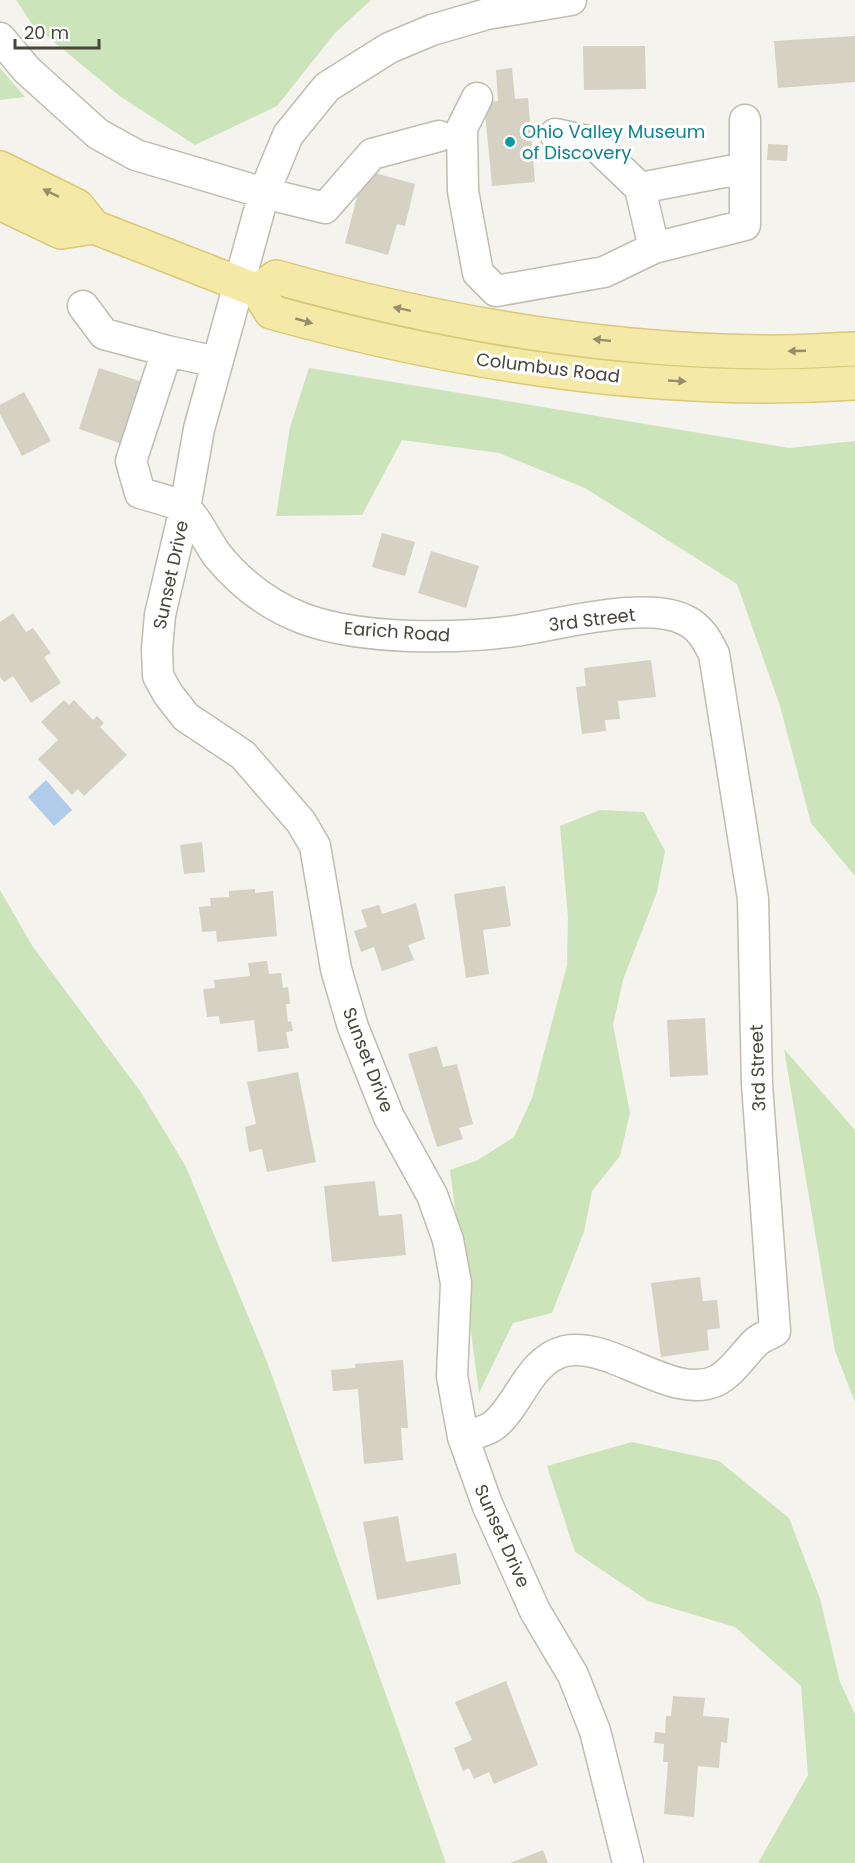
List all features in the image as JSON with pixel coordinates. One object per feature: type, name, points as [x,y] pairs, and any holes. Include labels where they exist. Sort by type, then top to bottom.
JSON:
[{"type":"main road","name":"Columbus Road","points":[[0,168],[77,206],[94,227],[248,288],[271,312],[390,343],[479,360],[619,378],[727,384],[855,383]]},
{"type":"main road","points":[[0,203],[61,232],[94,227]]},
{"type":"main road","name":"Columbus Road","points":[[248,288],[276,277],[395,308],[487,326],[635,344],[759,352],[855,349]]},
{"type":"street","name":"Sunset Drive","points":[[571,0],[487,14],[432,30],[390,48],[327,87],[288,135],[264,193],[248,288],[217,362],[199,429],[185,508],[160,615],[158,676],[168,694],[186,717],[243,755],[301,822],[315,846],[336,969],[353,1027],[389,1117],[432,1196],[448,1239],[456,1283],[452,1376],[463,1437],[487,1504],[535,1611],[573,1675],[591,1722],[628,1863]]},
{"type":"street","points":[[0,38],[27,70],[99,134],[157,163],[325,208],[372,154],[439,136]]},
{"type":"street","points":[[477,98],[462,128],[463,191],[478,273],[496,291]]},
{"type":"street","points":[[496,291],[604,272],[654,248],[745,225],[745,120]]},
{"type":"street","points":[[555,134],[592,142],[640,188],[654,248]]},
{"type":"street","points":[[640,188],[745,168]]},
{"type":"street","points":[[479,360],[496,291]]},
{"type":"street","points":[[83,306],[104,334],[217,362]]},
{"type":"street","points":[[167,351],[131,461],[140,492],[185,508]]},
{"type":"street","name":"Earich Road","points":[[185,508],[218,555],[264,600],[308,622],[361,633],[392,635],[463,635],[513,631]]},
{"type":"street","name":"3rd Street","points":[[463,1437],[494,1425],[529,1378],[545,1362],[563,1352],[584,1349],[635,1368],[693,1385],[716,1381],[740,1362],[757,1341],[775,1331],[757,1084],[753,899],[714,654],[707,639],[697,628],[684,619],[663,614],[597,616],[513,631]]},
{"type":"green space","points":[[16,0],[371,0],[335,33],[277,106],[195,145],[121,97],[32,24]]},
{"type":"green space","points":[[0,68],[25,97],[0,100]]},
{"type":"green space","points":[[309,368],[789,448],[855,441],[855,876],[811,823],[780,706],[737,584],[585,488],[499,453],[402,440],[362,515],[276,516],[290,427]]},
{"type":"green space","points":[[600,810],[644,812],[665,851],[657,892],[623,980],[613,1025],[630,1113],[620,1156],[592,1191],[584,1232],[552,1313],[513,1323],[479,1393],[450,1170],[478,1160],[514,1137],[532,1098],[567,965],[568,917],[560,826]]},
{"type":"green space","points":[[0,890],[33,947],[140,1091],[185,1165],[266,1359],[446,1863],[0,1863]]},
{"type":"green space","points":[[784,1049],[855,1130],[855,1402],[835,1351]]},
{"type":"green space","points":[[632,1442],[719,1461],[789,1518],[820,1599],[840,1682],[855,1714],[855,1863],[758,1863],[808,1775],[801,1686],[735,1627],[648,1601],[575,1552],[547,1466]]},
{"type":"water","points":[[46,780],[72,810],[54,826],[28,797]]},
{"type":"building","points":[[855,36],[855,82],[778,88],[774,41]]},
{"type":"building","points":[[583,46],[645,46],[646,89],[584,90]]},
{"type":"building","name":"Ohio Valley Museum of Discovery","points":[[512,68],[515,99],[528,98],[535,182],[492,186],[484,102],[498,101],[496,70]]},
{"type":"building","points":[[768,144],[788,145],[787,161],[767,160]]},
{"type":"building","points":[[364,170],[415,184],[405,226],[397,224],[388,255],[345,243]]},
{"type":"building","points":[[99,368],[149,384],[128,446],[79,429]]},
{"type":"building","points":[[24,392],[51,441],[22,456],[0,414],[0,405]]},
{"type":"building","points":[[382,533],[415,542],[405,576],[372,567]]},
{"type":"building","points":[[431,551],[479,566],[466,608],[418,593]]},
{"type":"building","points":[[13,613],[26,632],[33,628],[51,653],[44,657],[61,683],[31,703],[13,676],[4,682],[0,677],[0,622]]},
{"type":"building","points":[[651,660],[656,697],[618,701],[620,719],[605,720],[606,731],[582,734],[576,687],[586,686],[584,668]]},
{"type":"building","points":[[64,700],[69,705],[74,700],[93,720],[97,716],[104,723],[100,727],[127,755],[84,796],[78,789],[72,795],[38,759],[58,740],[41,722]]},
{"type":"building","points":[[202,842],[205,872],[184,874],[180,845]]},
{"type":"building","points":[[505,886],[511,926],[483,930],[489,974],[466,978],[454,894]]},
{"type":"building","points":[[255,889],[255,893],[273,891],[277,936],[217,942],[216,931],[202,932],[199,907],[211,906],[210,898],[229,897],[229,891]]},
{"type":"building","points":[[416,903],[425,939],[408,945],[414,960],[382,971],[374,947],[361,952],[354,931],[367,927],[361,910],[379,905],[382,914]]},
{"type":"building","points":[[267,961],[269,974],[281,973],[283,988],[288,987],[290,1004],[286,1004],[288,1022],[291,1021],[293,1031],[286,1032],[289,1048],[258,1052],[254,1020],[220,1024],[219,1016],[207,1017],[203,989],[215,988],[214,980],[250,976],[248,963]]},
{"type":"building","points":[[705,1018],[708,1075],[670,1077],[667,1020]]},
{"type":"building","points":[[437,1046],[443,1067],[457,1064],[473,1124],[459,1128],[463,1139],[437,1147],[408,1054]]},
{"type":"building","points":[[298,1072],[316,1162],[267,1172],[262,1149],[249,1152],[245,1127],[256,1124],[247,1082]]},
{"type":"building","points":[[375,1181],[379,1216],[402,1214],[406,1255],[332,1262],[324,1186]]},
{"type":"building","points":[[700,1277],[703,1301],[717,1300],[720,1328],[707,1330],[709,1350],[661,1357],[651,1283]]},
{"type":"building","points":[[403,1360],[408,1428],[401,1428],[403,1460],[364,1464],[358,1389],[333,1391],[331,1370],[355,1368],[355,1364]]},
{"type":"building","points":[[398,1516],[406,1562],[456,1553],[461,1584],[377,1600],[363,1522]]},
{"type":"building","points":[[506,1681],[538,1765],[494,1784],[489,1772],[474,1779],[469,1768],[463,1771],[454,1748],[472,1740],[455,1702]]},
{"type":"building","points":[[673,1696],[705,1698],[703,1716],[729,1718],[727,1743],[721,1742],[719,1768],[698,1766],[694,1817],[664,1814],[668,1762],[663,1762],[664,1744],[654,1743],[655,1732],[665,1733],[666,1716],[671,1716]]},
{"type":"building","points":[[543,1850],[548,1863],[510,1863]]},
{"type":"place","name":"Ohio Valley Museum of Discovery","points":[[510,142]]}]
